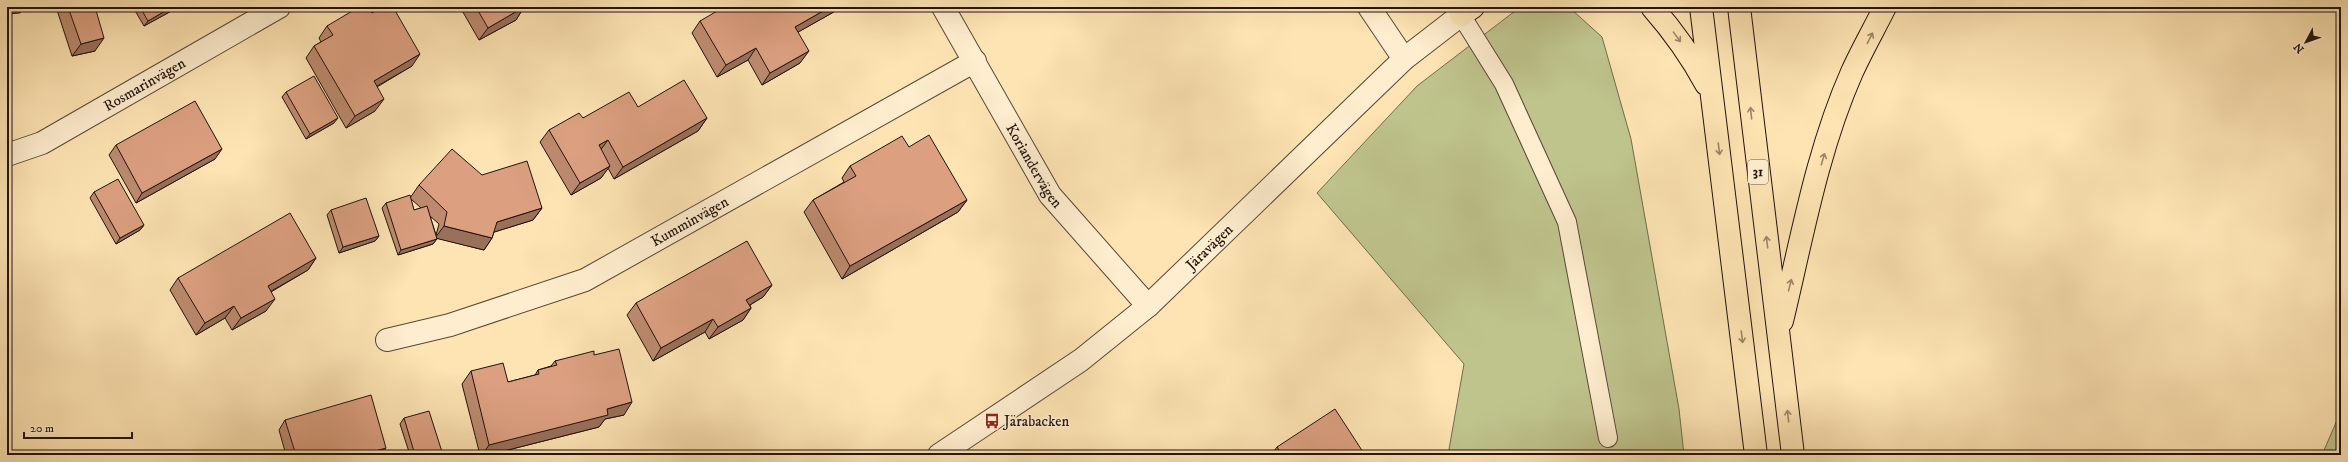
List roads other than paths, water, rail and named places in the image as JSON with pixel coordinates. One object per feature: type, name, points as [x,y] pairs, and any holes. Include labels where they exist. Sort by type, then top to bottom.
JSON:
[{"type":"highway","points":[[1652,7],[1674,33],[1693,60],[1712,96]]},
{"type":"highway","points":[[1701,7],[1756,455]]},
{"type":"highway","name":"31","points":[[1739,7],[1793,455]]},
{"type":"highway","points":[[1778,336],[1815,184],[1835,120],[1852,73],[1885,7]]},
{"type":"street","name":"Rosmarinvägen","points":[[7,155],[42,143],[279,7]]},
{"type":"street","name":"Koriandervägen","points":[[943,7],[1050,195],[1148,306]]},
{"type":"street","points":[[1369,7],[1404,59]]},
{"type":"street","name":"Järavägen","points":[[939,455],[1081,360],[1148,306],[1404,59],[1467,11]]},
{"type":"street","name":"Kumminvägen","points":[[387,340],[450,324],[585,280],[975,61]]},
{"type":"lane","points":[[1467,11],[1504,84],[1567,222],[1608,438]]},
{"type":"place","name":"Järabacken","points":[[992,421]]}]
